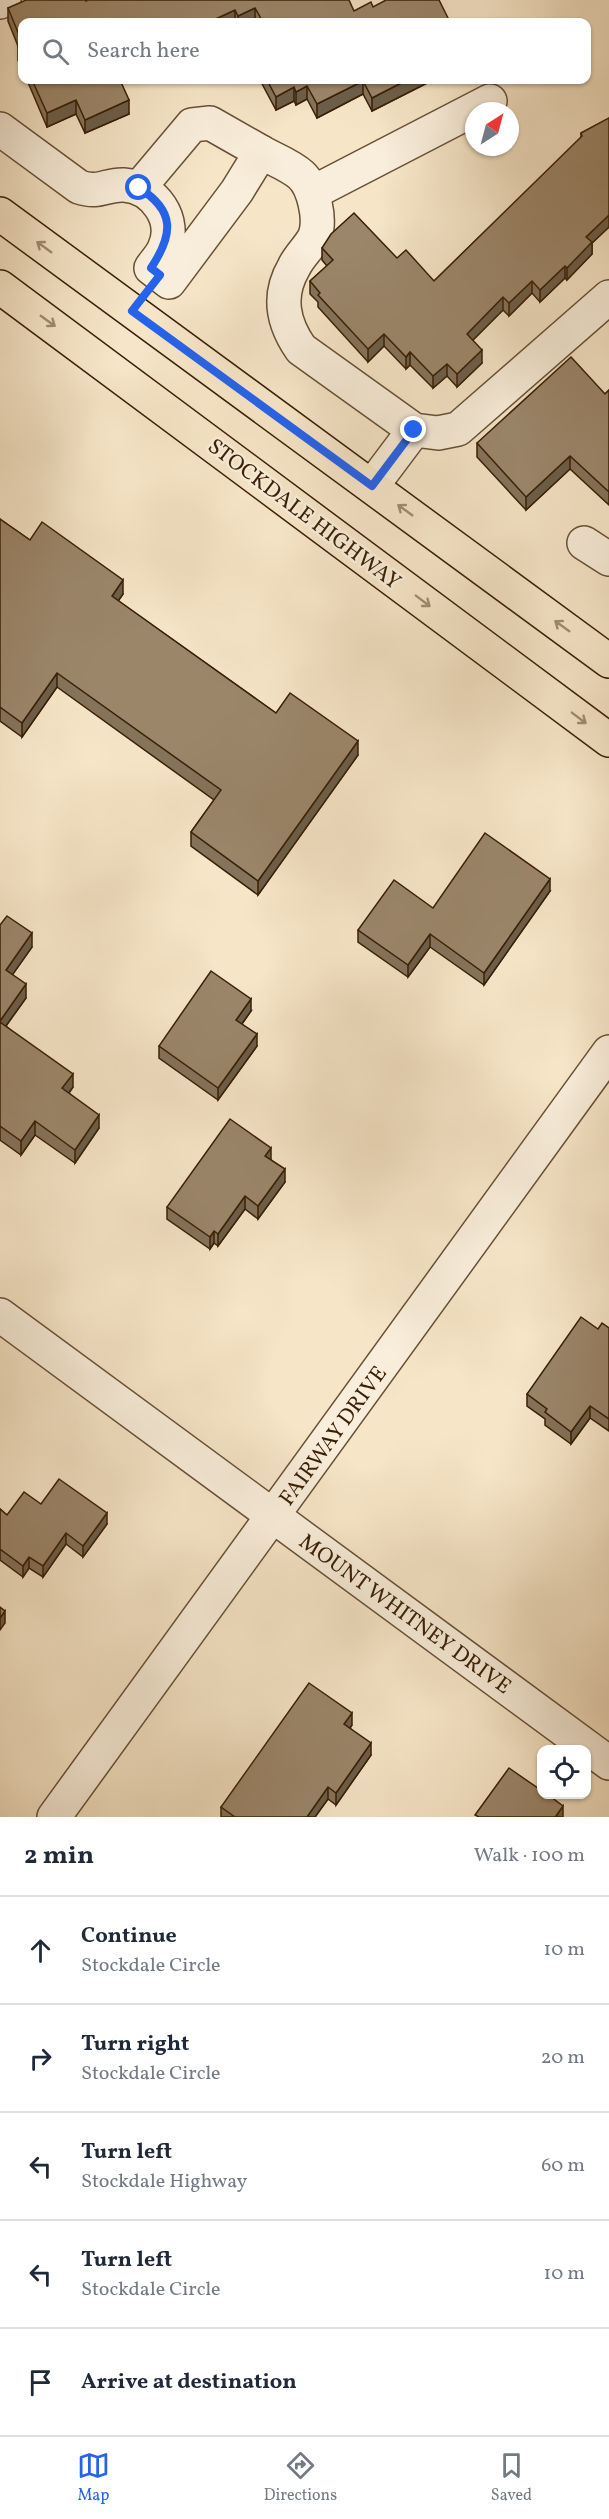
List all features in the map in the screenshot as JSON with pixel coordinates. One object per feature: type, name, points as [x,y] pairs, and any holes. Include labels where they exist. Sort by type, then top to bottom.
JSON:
[{"type":"main road","points":[[0,214],[609,661]]},
{"type":"main road","name":"STOCKDALE HIGHWAY","points":[[0,287],[609,740]]},
{"type":"street","points":[[314,192],[490,101]]},
{"type":"street","points":[[139,188],[192,125],[210,123],[301,175],[314,192],[315,235],[293,268],[284,289],[283,311],[288,331],[301,349],[414,430],[438,433],[458,429],[609,297]]},
{"type":"street","points":[[0,129],[79,187],[92,192],[122,185],[139,188],[153,197],[164,211],[168,229],[165,248],[151,268],[169,282],[237,190],[261,152]]},
{"type":"street","points":[[132,311],[160,275]]},
{"type":"street","points":[[372,486],[414,430]]},
{"type":"street","name":"FAIRWAY DRIVE","points":[[54,1817],[609,1052]]},
{"type":"street","name":"MOUNT WHITNEY DRIVE","points":[[0,1315],[609,1762]]},
{"type":"building","points":[[26,0],[349,0],[354,11],[371,2],[373,7],[386,0],[439,0],[448,18],[261,18],[255,8],[238,16],[235,10],[218,18],[18,18],[18,32],[8,8]]},
{"type":"building","points":[[34,84],[122,84],[129,100],[85,120],[76,100],[47,113]]},
{"type":"building","points":[[269,84],[357,84],[317,104],[307,86],[296,92],[294,87],[276,97]]},
{"type":"building","points":[[365,84],[399,84],[372,98]]},
{"type":"building","points":[[609,118],[609,215],[586,237],[592,242],[567,268],[565,266],[540,290],[532,281],[509,303],[503,297],[467,334],[482,350],[457,374],[447,364],[433,376],[410,352],[406,357],[384,334],[368,349],[318,295],[320,293],[310,281],[333,260],[322,248],[331,234],[354,213],[397,258],[406,250],[434,281],[582,136],[581,133]]},
{"type":"building","points":[[571,357],[605,394],[609,390],[609,492],[570,456],[526,497],[477,443]]},
{"type":"building","points":[[0,519],[30,540],[42,522],[123,580],[112,596],[276,713],[290,693],[358,741],[258,881],[191,832],[221,790],[57,673],[22,723],[0,707]]},
{"type":"building","points":[[485,833],[550,879],[484,973],[430,934],[408,965],[358,930],[394,880],[433,908]]},
{"type":"building","points":[[7,916],[32,933],[6,970],[26,984],[0,1021],[0,925]]},
{"type":"building","points":[[211,971],[251,999],[236,1020],[257,1034],[218,1088],[159,1046]]},
{"type":"building","points":[[0,1022],[73,1074],[62,1088],[99,1115],[75,1150],[35,1121],[21,1141],[0,1126]]},
{"type":"building","points":[[230,1119],[271,1148],[265,1156],[285,1169],[258,1206],[245,1196],[218,1234],[214,1231],[210,1237],[167,1207]]},
{"type":"building","points":[[581,1317],[598,1329],[602,1323],[609,1328],[609,1419],[590,1406],[571,1432],[545,1412],[547,1409],[527,1394]]},
{"type":"building","points":[[59,1479],[107,1513],[83,1546],[66,1533],[43,1566],[29,1557],[23,1566],[0,1549],[0,1509],[7,1515],[24,1492],[41,1504]]},
{"type":"building","points":[[0,1607],[5,1611],[0,1618]]},
{"type":"building","points":[[309,1683],[352,1713],[344,1724],[371,1743],[336,1793],[328,1787],[307,1817],[235,1817],[221,1807]]},
{"type":"building","points":[[509,1768],[537,1788],[537,1799],[554,1799],[563,1806],[556,1816],[558,1817],[479,1817],[475,1815]]},
{"type":"route","points":[[139,188],[153,197],[164,211],[168,229],[165,248],[151,268],[160,275],[132,311],[372,486],[414,430]]}]
